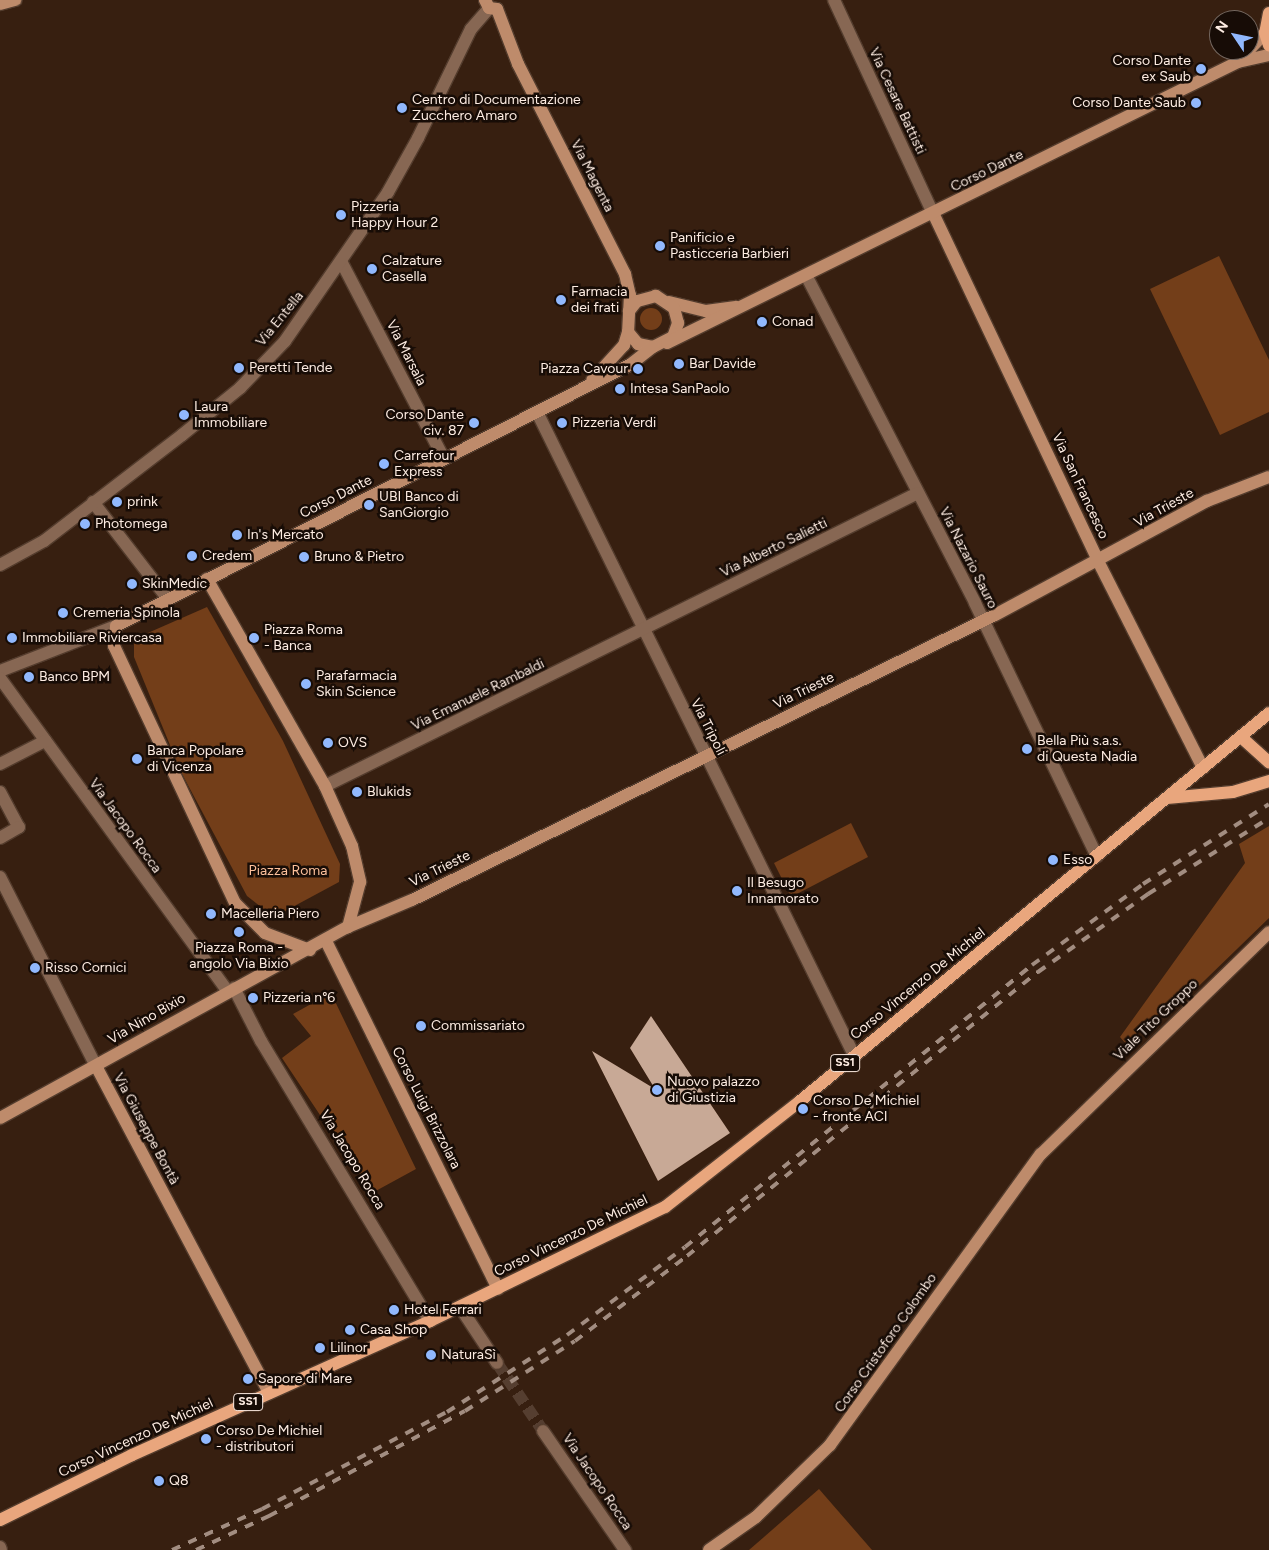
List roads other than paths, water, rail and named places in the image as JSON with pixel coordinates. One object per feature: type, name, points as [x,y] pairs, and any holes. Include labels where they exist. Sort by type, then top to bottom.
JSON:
[{"type":"main road","points":[[1267,39],[1269,13]]},
{"type":"main road","name":"Corso Vincenzo De Michiel","points":[[0,1520],[269,1392],[460,1307],[666,1207],[1097,856],[1269,713]]},
{"type":"main road","points":[[1241,737],[1269,762]]},
{"type":"main road","points":[[1167,798],[1233,792],[1269,781]]},
{"type":"street","points":[[0,4],[15,0]]},
{"type":"street","name":"Via Cesare Battisti","points":[[834,0],[934,214]]},
{"type":"street","name":"Via Entella","points":[[0,565],[44,541],[240,388],[284,341],[388,192],[418,138],[471,29],[494,4]]},
{"type":"street","name":"Via Magenta","points":[[494,4],[518,64],[625,274],[630,295],[629,311]]},
{"type":"street","name":"Corso Dante","points":[[667,343],[749,306],[1238,62],[1269,55]]},
{"type":"street","name":"Via San Francesco","points":[[934,214],[1098,561],[1203,768]]},
{"type":"street","name":"Via Marsala","points":[[341,261],[444,459]]},
{"type":"street","name":"Via Magenta","points":[[625,274],[649,296]]},
{"type":"street","name":"Via Nazario Sauro","points":[[807,277],[982,620],[1097,856]]},
{"type":"street","points":[[628,332],[638,344],[653,348],[667,343],[678,323],[669,302],[649,296],[637,301],[629,311]]},
{"type":"street","name":"Corso Dante","points":[[669,302],[706,311],[749,306]]},
{"type":"street","name":"Corso Dante","points":[[586,387],[624,345],[628,332],[629,311]]},
{"type":"street","name":"Corso Dante","points":[[207,579],[631,364],[653,348]]},
{"type":"street","name":"Via Tripoli","points":[[537,412],[854,1055]]},
{"type":"street","name":"Via Trieste","points":[[348,927],[412,900],[982,620],[1098,561],[1207,501],[1269,477]]},
{"type":"street","name":"Via Alberto Salietti","points":[[644,630],[918,493]]},
{"type":"street","points":[[93,502],[168,599]]},
{"type":"street","points":[[0,671],[116,626],[207,579],[325,786],[352,846],[360,882],[348,927],[310,950],[265,933],[235,903],[114,646],[116,626]]},
{"type":"street","name":"Via Emanuele Rambaldi","points":[[325,786],[644,630]]},
{"type":"street","name":"Via Jacopo Rocca","points":[[0,678],[231,989],[430,1321]]},
{"type":"street","points":[[0,764],[45,741]]},
{"type":"street","points":[[0,792],[19,827],[0,838]]},
{"type":"street","name":"Via Giuseppe Bontà","points":[[0,877],[96,1066],[269,1392]]},
{"type":"street","name":"Viale Tito Groppo","points":[[1064,1130],[1269,932]]},
{"type":"street","name":"Corso Luigi Brizzolara","points":[[326,941],[498,1289]]},
{"type":"street","name":"Via Nino Bixio","points":[[0,1118],[231,989],[310,950]]},
{"type":"street","name":"Corso Cristoforo Colombo","points":[[709,1550],[756,1517],[830,1445],[996,1214],[1064,1130]]},
{"type":"street","points":[[460,1307],[497,1363]]},
{"type":"street","name":"Via Jacopo Rocca","points":[[544,1431],[625,1550]]},
{"type":"tunnel","points":[[497,1363],[543,1431]]},
{"type":"railway","points":[[172,1550],[262,1509],[447,1412],[567,1335],[685,1247],[1032,965],[1143,884],[1269,804]]},
{"type":"railway","points":[[196,1550],[269,1516],[465,1411],[575,1341],[687,1256],[1038,972],[1148,894],[1269,818]]},
{"type":"place","name":"Corso Dante ex Saub","points":[[1201,69]]},
{"type":"place","name":"Corso Dante Saub","points":[[1196,103]]},
{"type":"place","name":"Centro di Documentazione Zucchero Amaro","points":[[402,108]]},
{"type":"place","name":"Pizzeria Happy Hour 2","points":[[341,215]]},
{"type":"place","name":"Panificio e Pasticceria Barbieri","points":[[660,246]]},
{"type":"place","name":"Calzature Casella","points":[[372,269]]},
{"type":"place","name":"Farmacia dei frati","points":[[561,300]]},
{"type":"place","name":"Conad","points":[[762,322]]},
{"type":"place","name":"Bar Davide","points":[[679,364]]},
{"type":"place","name":"Peretti Tende","points":[[239,368]]},
{"type":"place","name":"Piazza Cavour","points":[[638,369]]},
{"type":"place","name":"Intesa SanPaolo","points":[[620,389]]},
{"type":"place","name":"Laura Immobiliare","points":[[184,415]]},
{"type":"place","name":"Corso Dante civ. 87","points":[[474,423]]},
{"type":"place","name":"Pizzeria Verdi","points":[[562,423]]},
{"type":"place","name":"Carrefour Express","points":[[384,464]]},
{"type":"place","name":"prink","points":[[117,502]]},
{"type":"place","name":"UBI Banco di SanGiorgio","points":[[369,505]]},
{"type":"place","name":"Photomega","points":[[85,524]]},
{"type":"place","name":"In's Mercato","points":[[237,535]]},
{"type":"place","name":"Credem","points":[[192,556]]},
{"type":"place","name":"Bruno & Pietro","points":[[304,557]]},
{"type":"place","name":"SkinMedic","points":[[132,584]]},
{"type":"place","name":"Cremeria Spinola","points":[[63,613]]},
{"type":"place","name":"Immobiliare Riviercasa","points":[[12,638]]},
{"type":"place","name":"Piazza Roma - Banca","points":[[254,638]]},
{"type":"place","name":"Banco BPM","points":[[29,677]]},
{"type":"place","name":"Parafarmacia Skin Science","points":[[306,684]]},
{"type":"place","name":"OVS","points":[[328,743]]},
{"type":"place","name":"Bella Più s.a.s. di Questa Nadia","points":[[1027,749]]},
{"type":"place","name":"Banca Popolare di Vicenza","points":[[137,759]]},
{"type":"place","name":"Blukids","points":[[357,792]]},
{"type":"place","name":"Esso","points":[[1053,860]]},
{"type":"place","name":"Il Besugo Innamorato","points":[[737,891]]},
{"type":"place","name":"Macelleria Piero","points":[[211,914]]},
{"type":"place","name":"Piazza Roma - angolo Via Bixio","points":[[239,932]]},
{"type":"place","name":"Risso Cornici","points":[[35,968]]},
{"type":"place","name":"Pizzeria n°6","points":[[253,998]]},
{"type":"place","name":"Commissariato","points":[[421,1026]]},
{"type":"place","name":"Nuovo palazzo di Giustizia","points":[[657,1090]]},
{"type":"place","name":"Corso De Michiel - fronte ACI","points":[[803,1109]]},
{"type":"place","name":"Hotel Ferrari","points":[[394,1310]]},
{"type":"place","name":"Casa Shop","points":[[350,1330]]},
{"type":"place","name":"Lilinor","points":[[320,1348]]},
{"type":"place","name":"NaturaSì","points":[[431,1355]]},
{"type":"place","name":"Sapore di Mare","points":[[248,1379]]},
{"type":"place","name":"Corso De Michiel - distributori","points":[[206,1439]]},
{"type":"place","name":"Q8","points":[[159,1481]]},
{"type":"park label","name":"Piazza Roma","points":[[288,871]]}]
